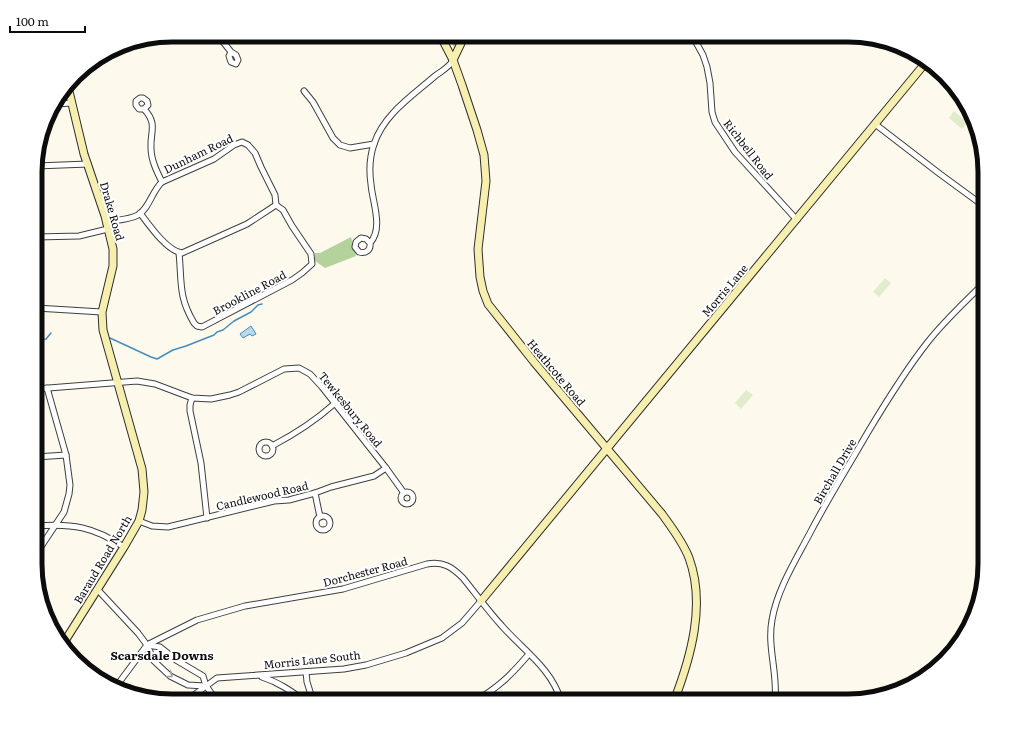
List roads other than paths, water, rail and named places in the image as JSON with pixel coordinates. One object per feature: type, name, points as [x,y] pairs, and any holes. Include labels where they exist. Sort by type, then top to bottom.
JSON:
[{"type":"street","points":[[222,42],[231,52]]},
{"type":"street","name":"Heathcote Road","points":[[444,42],[453,60],[477,130],[484,160],[486,181],[478,249],[480,278],[488,304],[671,526],[683,545],[692,568],[695,582],[696,617],[690,650],[676,694]]},
{"type":"street","points":[[370,242],[373,239],[376,229],[370,173],[374,144],[388,118],[437,74],[450,66],[462,42]]},
{"type":"street","name":"Richbell Road","points":[[696,42],[703,55],[707,67],[710,83],[712,112],[715,122],[735,152],[797,220]]},
{"type":"street","name":"Morris Lane","points":[[537,532],[797,220],[923,66]]},
{"type":"street","points":[[304,91],[313,102],[332,138],[340,145],[350,148],[374,144]]},
{"type":"street","name":"Drake Road","points":[[69,93],[88,164],[106,222],[112,250],[113,266],[111,279],[102,312],[103,330],[106,342]]},
{"type":"street","points":[[62,104],[72,103]]},
{"type":"street","points":[[144,109],[149,114],[153,129],[150,149],[162,182]]},
{"type":"street","points":[[875,124],[978,202]]},
{"type":"street","name":"Dunham Road","points":[[140,214],[157,186],[162,182],[214,159],[234,145],[242,142],[256,152],[261,167],[275,195],[276,205]]},
{"type":"street","points":[[42,166],[88,164]]},
{"type":"street","points":[[106,222],[134,217],[140,214],[153,231],[179,253],[186,252],[247,224],[276,205]]},
{"type":"street","name":"Brookline Road","points":[[179,253],[180,283],[183,300],[194,323],[197,326],[202,327],[292,280],[312,264],[311,254],[283,210],[276,205]]},
{"type":"street","points":[[42,237],[80,236],[108,230]]},
{"type":"street","name":"Birchall Drive","points":[[775,694],[771,641],[772,618],[796,558],[823,508],[906,372],[925,345],[945,322],[978,289]]},
{"type":"street","points":[[42,308],[102,312]]},
{"type":"street","name":"Baraud Road North","points":[[66,639],[124,547],[139,521],[142,510],[144,492],[142,469],[106,342]]},
{"type":"street","name":"Tewkesbury Road","points":[[42,388],[137,381],[149,382],[192,398],[211,399],[230,396],[278,372],[294,368],[304,370],[310,374],[386,468],[404,493]]},
{"type":"street","points":[[42,545],[64,512],[69,494],[70,477],[66,455],[47,388]]},
{"type":"street","points":[[192,398],[190,411],[201,463],[207,518]]},
{"type":"street","points":[[272,446],[292,436],[312,423],[334,404]]},
{"type":"street","points":[[42,457],[66,455]]},
{"type":"street","name":"Candlewood Road","points":[[139,521],[152,526],[168,527],[274,501],[289,500],[315,493],[331,487],[374,476],[386,468]]},
{"type":"street","points":[[315,493],[320,517]]},
{"type":"street","points":[[42,525],[70,525],[97,532],[124,547]]},
{"type":"street","name":"Morris Lane South","points":[[196,694],[217,678],[344,669],[366,665],[426,646],[442,638],[462,623],[537,532]]},
{"type":"street","name":"Dorchester Road","points":[[119,683],[147,645],[197,620],[233,608],[343,589],[432,563],[442,563],[456,571],[502,626],[550,678],[558,694]]},
{"type":"street","points":[[98,590],[147,645],[154,661],[170,676],[188,685],[206,686]]},
{"type":"street","points":[[147,645],[160,647],[176,660],[203,676],[206,686],[212,694]]},
{"type":"street","points":[[486,694],[508,677],[529,654]]},
{"type":"street","points":[[306,672],[311,694]]},
{"type":"street","points":[[260,676],[278,683],[294,694]]},
{"type":"water","points":[[251,326],[256,334],[252,336],[250,334],[243,338],[240,334]]},
{"type":"waterway","points":[[110,338],[157,359],[173,350],[214,335],[234,321],[251,312],[258,305],[262,304]]},
{"type":"waterway","points":[[42,339],[46,339],[51,333]]},
{"type":"district","name":"Scarsdale Downs","points":[[162,655]]}]
